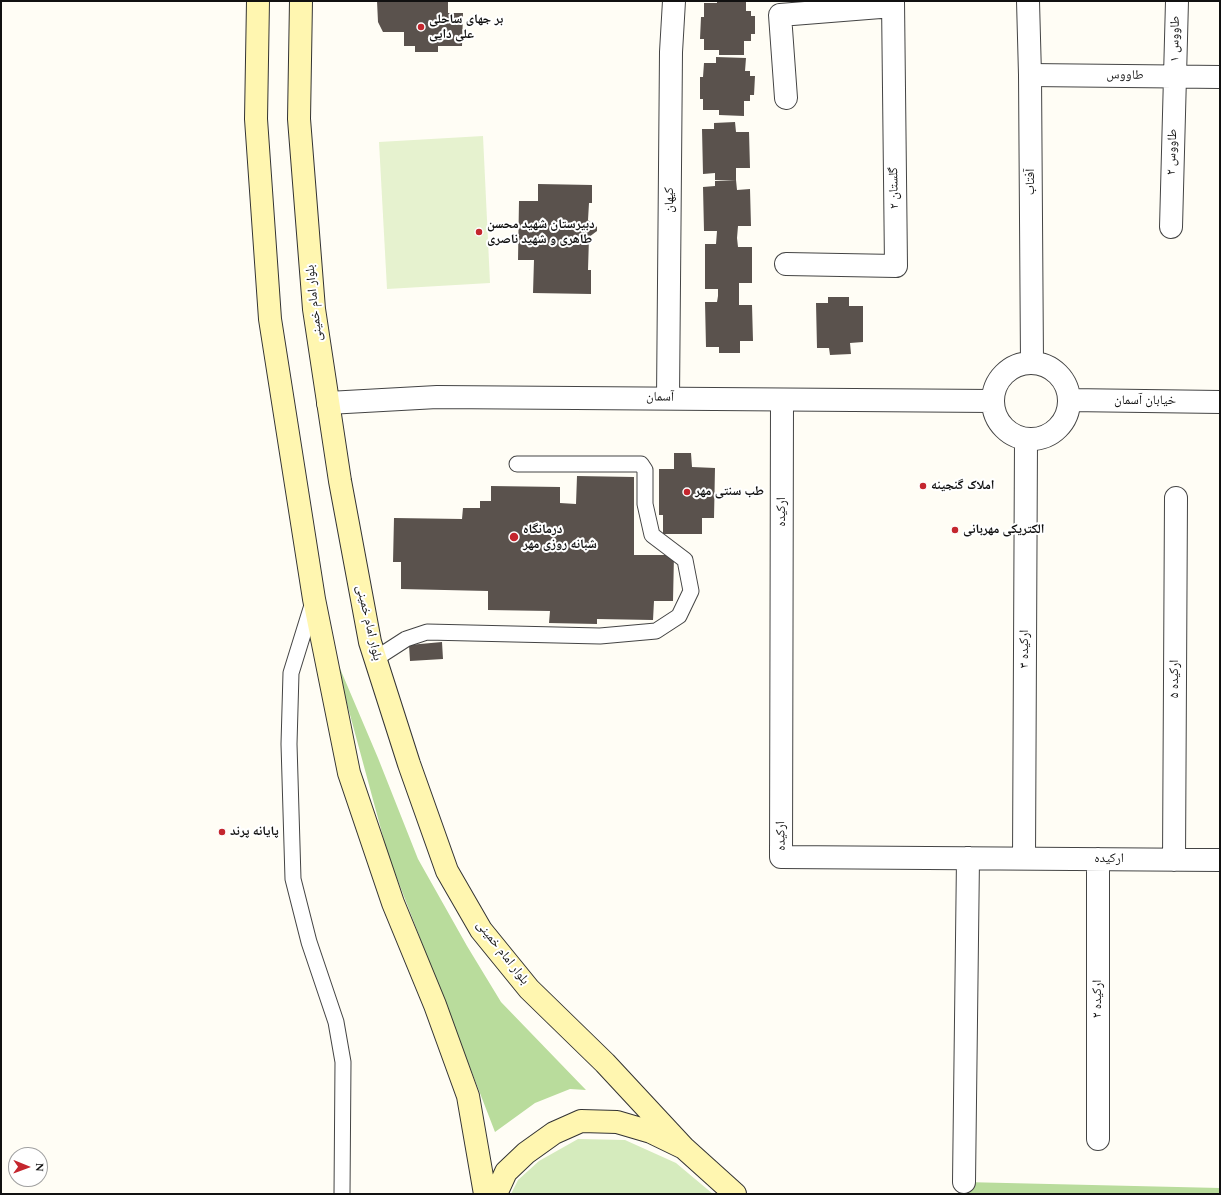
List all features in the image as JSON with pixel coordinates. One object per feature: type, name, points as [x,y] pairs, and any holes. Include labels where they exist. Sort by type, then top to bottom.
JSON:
[{"type":"main road","points":[[258,1],[256,118],[270,319],[314,599],[349,773],[393,903],[435,1005],[468,1096],[485,1194]]},
{"type":"main road","name":"بلوار امام خمینی","points":[[301,1],[299,119],[314,309],[340,481],[370,642],[409,764],[447,871],[481,930],[529,988],[605,1064],[684,1148]]},
{"type":"main road","points":[[496,1194],[506,1172],[526,1152],[554,1133],[580,1121],[616,1122],[651,1132],[684,1148],[736,1194]]},
{"type":"street","name":"کیهان","points":[[668,398],[671,52],[674,1]]},
{"type":"street","name":"آفتاب","points":[[1028,1],[1032,362]]},
{"type":"street","name":"طاووس ۱","points":[[1175,77],[1177,1]]},
{"type":"street","points":[[786,98],[780,15],[893,4]]},
{"type":"street","name":"گلستان ۲","points":[[786,264],[896,266],[893,4]]},
{"type":"street","name":"طاووس","points":[[1030,75],[1220,77]]},
{"type":"street","name":"طاووس ۲","points":[[1171,227],[1175,77]]},
{"type":"street","points":[[1032,362],[1053,370],[1066,385],[1069,400],[1068,412],[1060,426],[1046,437],[1026,440],[1010,433],[997,420],[992,401],[998,381],[1014,366],[1032,362]]},
{"type":"street","name":"آسمان","points":[[328,403],[437,397],[668,398],[782,401],[992,401]]},
{"type":"street","name":"خیابان آسمان","points":[[1069,400],[1220,402]]},
{"type":"street","name":"ارکیده","points":[[782,401],[781,857],[1220,860]]},
{"type":"street","name":"ارکیده ۳","points":[[1024,858],[1026,440]]},
{"type":"street","name":"ارکیده ۵","points":[[1174,860],[1176,498]]},
{"type":"street","points":[[964,1182],[968,858]]},
{"type":"street","name":"ارکیده ۲","points":[[1098,859],[1098,1139]]},
{"type":"lane","points":[[376,659],[406,639],[427,632],[600,636],[656,631],[679,616],[691,591],[685,560],[652,535],[645,504],[645,470],[641,464],[517,464]]},
{"type":"lane","points":[[314,599],[291,673],[289,744],[293,878],[308,942],[336,1022],[343,1062],[342,1194]]},
{"type":"green space","points":[[483,136],[490,283],[387,289],[379,142]]},
{"type":"green space","points":[[333,652],[378,758],[418,859],[467,946],[501,1002],[586,1090],[570,1089],[535,1103],[495,1132],[388,855]]},
{"type":"green space","points":[[578,1139],[625,1140],[676,1163],[713,1194],[511,1194],[518,1180],[539,1161]]},
{"type":"green space","points":[[964,1182],[1220,1188],[1220,1194],[963,1194]]},
{"type":"building","name":"بر جهای ساحلی علی دایی","points":[[377,1],[448,1],[448,13],[463,13],[462,46],[438,46],[438,52],[415,52],[415,46],[404,46],[404,32],[383,32],[378,22]]},
{"type":"building","points":[[717,1],[746,1],[746,11],[751,11],[751,16],[755,16],[755,34],[751,34],[751,41],[744,41],[744,55],[719,55],[719,50],[704,50],[704,39],[700,39],[701,17],[704,17],[704,3],[717,3]]},
{"type":"building","points":[[716,57],[746,58],[745,71],[750,71],[750,76],[755,76],[754,95],[750,95],[750,101],[744,101],[744,116],[719,115],[719,110],[703,110],[703,99],[700,99],[700,77],[703,77],[704,63],[716,63]]},
{"type":"building","points":[[735,122],[736,132],[749,132],[750,168],[736,168],[736,180],[715,180],[715,173],[703,174],[702,129],[714,129],[714,123]]},
{"type":"building","points":[[736,180],[737,190],[750,189],[751,226],[738,226],[737,238],[738,247],[752,247],[752,283],[739,283],[739,305],[752,305],[753,341],[740,341],[740,353],[719,353],[719,347],[706,347],[705,302],[717,302],[718,289],[705,289],[705,244],[716,244],[717,231],[704,231],[703,187],[715,186],[715,181]]},
{"type":"building","points":[[538,184],[592,185],[592,203],[589,203],[588,220],[597,227],[597,231],[589,237],[588,270],[591,270],[591,294],[533,293],[534,260],[518,260],[519,201],[538,201]]},
{"type":"building","points":[[828,297],[849,297],[849,306],[863,306],[863,342],[850,343],[851,354],[830,355],[829,348],[817,348],[816,303],[828,303]]},
{"type":"building","name":"طب سنتی مهر","points":[[674,453],[691,453],[692,467],[715,468],[714,518],[702,518],[702,534],[663,534],[663,515],[659,515],[659,469],[674,469]]},
{"type":"building","name":"درمانگاه شبانه روزی مهر","points":[[577,476],[634,477],[634,555],[674,555],[673,601],[654,601],[653,620],[597,619],[597,624],[549,623],[550,611],[488,610],[488,591],[401,589],[401,562],[393,562],[394,518],[462,519],[463,508],[480,508],[480,501],[491,501],[491,486],[560,487],[560,503],[576,504]]},
{"type":"building","points":[[442,642],[443,659],[410,661],[409,645]]},
{"type":"place","name":"بر جهای ساحلی علی دایی","points":[[421,27]]},
{"type":"place","name":"دبیرستان شهید محسن طاهری و شهید ناصری","points":[[479,232]]},
{"type":"place","name":"املاک گنجینه","points":[[923,486]]},
{"type":"place","name":"طب سنتی مهر","points":[[687,492]]},
{"type":"place","name":"الکتریکی مهربانی","points":[[955,530]]},
{"type":"place","name":"درمانگاه شبانه روزی مهر","points":[[514,537]]},
{"type":"place","name":"پایانه پرند","points":[[222,832]]}]
